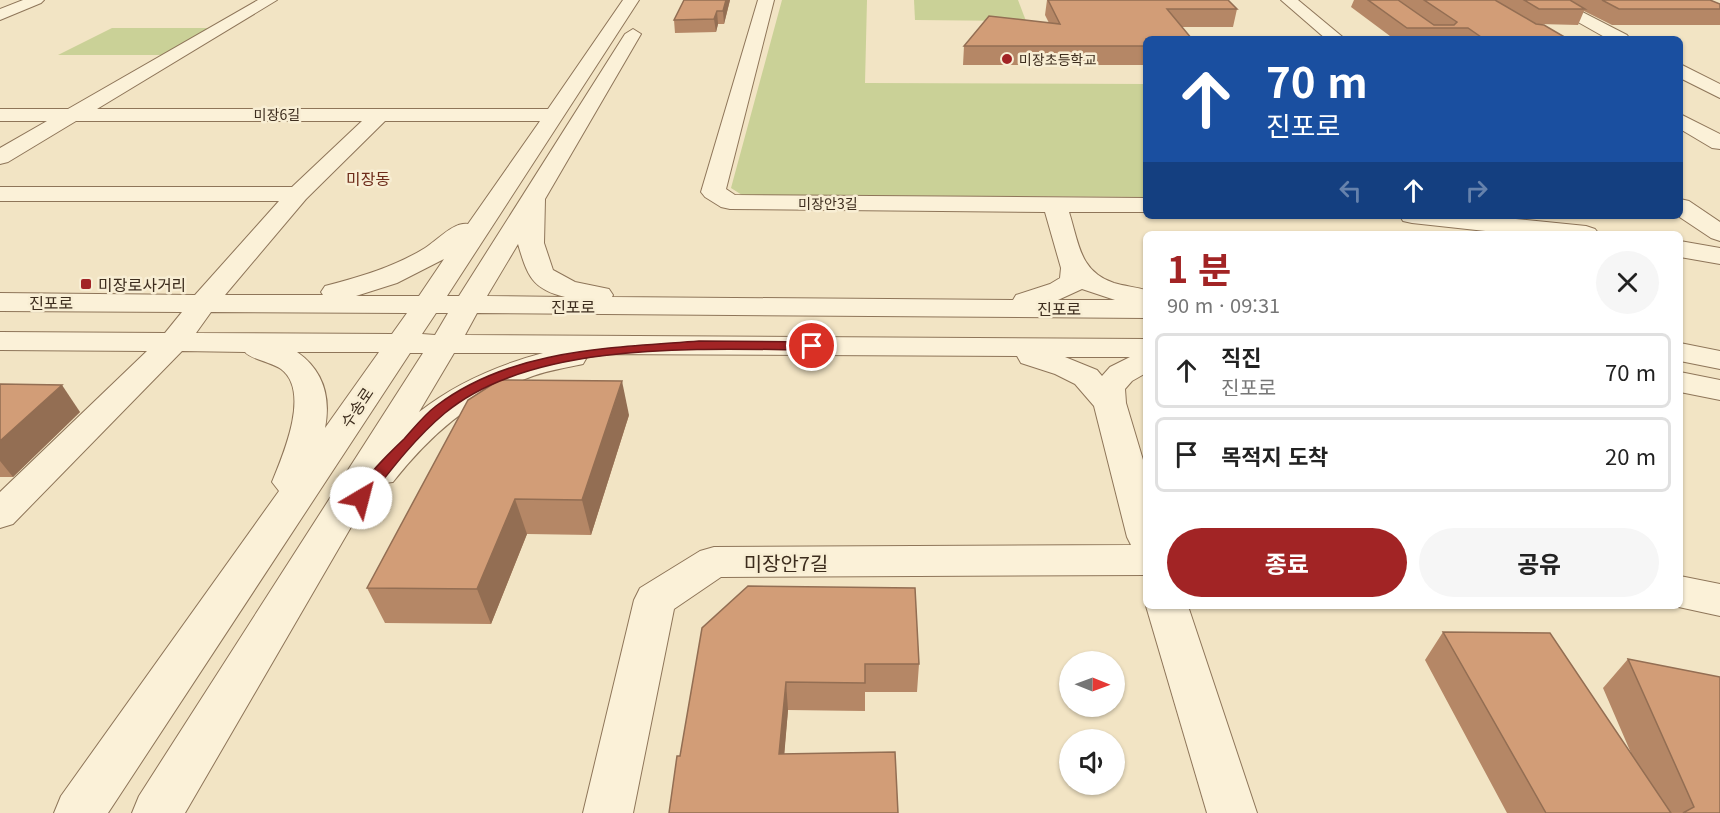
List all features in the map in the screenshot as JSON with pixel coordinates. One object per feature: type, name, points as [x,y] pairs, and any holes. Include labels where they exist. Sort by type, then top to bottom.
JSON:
[{"type":"street","points":[[0,15],[36,0]]},
{"type":"street","points":[[0,157],[269,0]]},
{"type":"street","name":"수송로","points":[[79,813],[427,304],[631,0]]},
{"type":"street","points":[[157,813],[654,0]]},
{"type":"street","name":"미장안3길","points":[[766,0],[712,192],[730,202],[1143,206]]},
{"type":"street","points":[[1289,0],[1332,36]]},
{"type":"street","points":[[1547,0],[1615,36]]},
{"type":"street","points":[[1683,72],[1720,93]]},
{"type":"street","points":[[1690,95],[1720,93]]},
{"type":"street","points":[[1,512],[174,342],[204,302],[298,194],[381,114]]},
{"type":"street","name":"미장6길","points":[[0,115],[554,115]]},
{"type":"street","points":[[1683,122],[1720,143]]},
{"type":"street","points":[[0,194],[298,194]]},
{"type":"street","points":[[533,199],[531,243],[541,273],[567,289],[624,299],[720,307]]},
{"type":"street","points":[[983,308],[1035,299],[1060,290],[1073,282],[1074,268],[1055,205]]},
{"type":"street","points":[[248,303],[309,298],[387,278],[418,265],[444,248],[491,208]]},
{"type":"street","points":[[1683,208],[1720,233]]},
{"type":"street","points":[[1472,219],[1552,223],[1577,231]]},
{"type":"street","points":[[1683,250],[1720,256]]},
{"type":"street","points":[[1074,268],[1086,282],[1143,297]]},
{"type":"street","name":"진포로","points":[[0,302],[1143,309]]},
{"type":"street","points":[[0,341],[1143,348]]},
{"type":"street","points":[[209,342],[267,351],[299,365],[312,390],[306,444],[266,540]]},
{"type":"street","points":[[297,582],[386,464],[441,410],[492,379],[545,361],[603,352],[699,345]]},
{"type":"street","points":[[992,347],[1034,356],[1065,367],[1086,377],[1110,403]]},
{"type":"street","points":[[1683,353],[1720,360]]},
{"type":"street","points":[[1143,363],[1121,374],[1109,388],[1110,403],[1143,526]]},
{"type":"street","points":[[1683,383],[1720,390]]},
{"type":"street","name":"미장안7길","points":[[608,813],[656,600],[714,562],[1143,560]]},
{"type":"street","points":[[1683,593],[1720,600]]},
{"type":"street","points":[[1168,609],[1232,813]]},
{"type":"green space","points":[[782,0],[867,0],[865,83],[1143,84],[1143,197],[742,195],[731,188]]},
{"type":"green space","points":[[914,0],[1018,0],[1026,21],[915,20]]},
{"type":"green space","points":[[112,28],[212,28],[164,55],[58,55]]},
{"type":"building","points":[[684,0],[726,0],[723,11],[717,11],[714,19],[674,20]]},
{"type":"building","points":[[1048,0],[1228,0],[1237,9],[1167,9],[1190,36],[1143,36],[1143,46],[964,46],[989,16],[1060,24]]},
{"type":"building","points":[[1368,0],[1398,0],[1434,25],[1454,25],[1457,22],[1424,0],[1495,0],[1536,24],[1544,25],[1563,36],[1480,36],[1468,28],[1407,28]]},
{"type":"building","points":[[1524,0],[1570,0],[1585,9],[1539,9]]},
{"type":"building","points":[[1602,0],[1710,0],[1720,4],[1720,9],[1619,9]]},
{"type":"building","points":[[499,380],[622,381],[582,500],[515,499],[477,589],[367,588],[468,400]]},
{"type":"building","points":[[0,384],[62,385],[0,441]]},
{"type":"building","points":[[748,586],[915,588],[919,664],[865,664],[865,683],[786,682],[779,754],[895,752],[898,813],[669,813],[677,756],[680,756],[702,628]]},
{"type":"building","points":[[1443,632],[1550,633],[1671,813],[1546,813]]},
{"type":"building","points":[[1628,659],[1720,677],[1720,813],[1683,813],[1694,807]]},
{"type":"place","name":"미장초등학교","points":[[1007,59]]},
{"type":"place","name":"미장로사거리","points":[[86,284]]},
{"type":"district","name":"미장동","points":[[368,178]]},
{"type":"route","points":[[361,498],[386,464],[441,410],[492,379],[527,367],[545,361],[603,352],[699,345],[812,346]]}]
